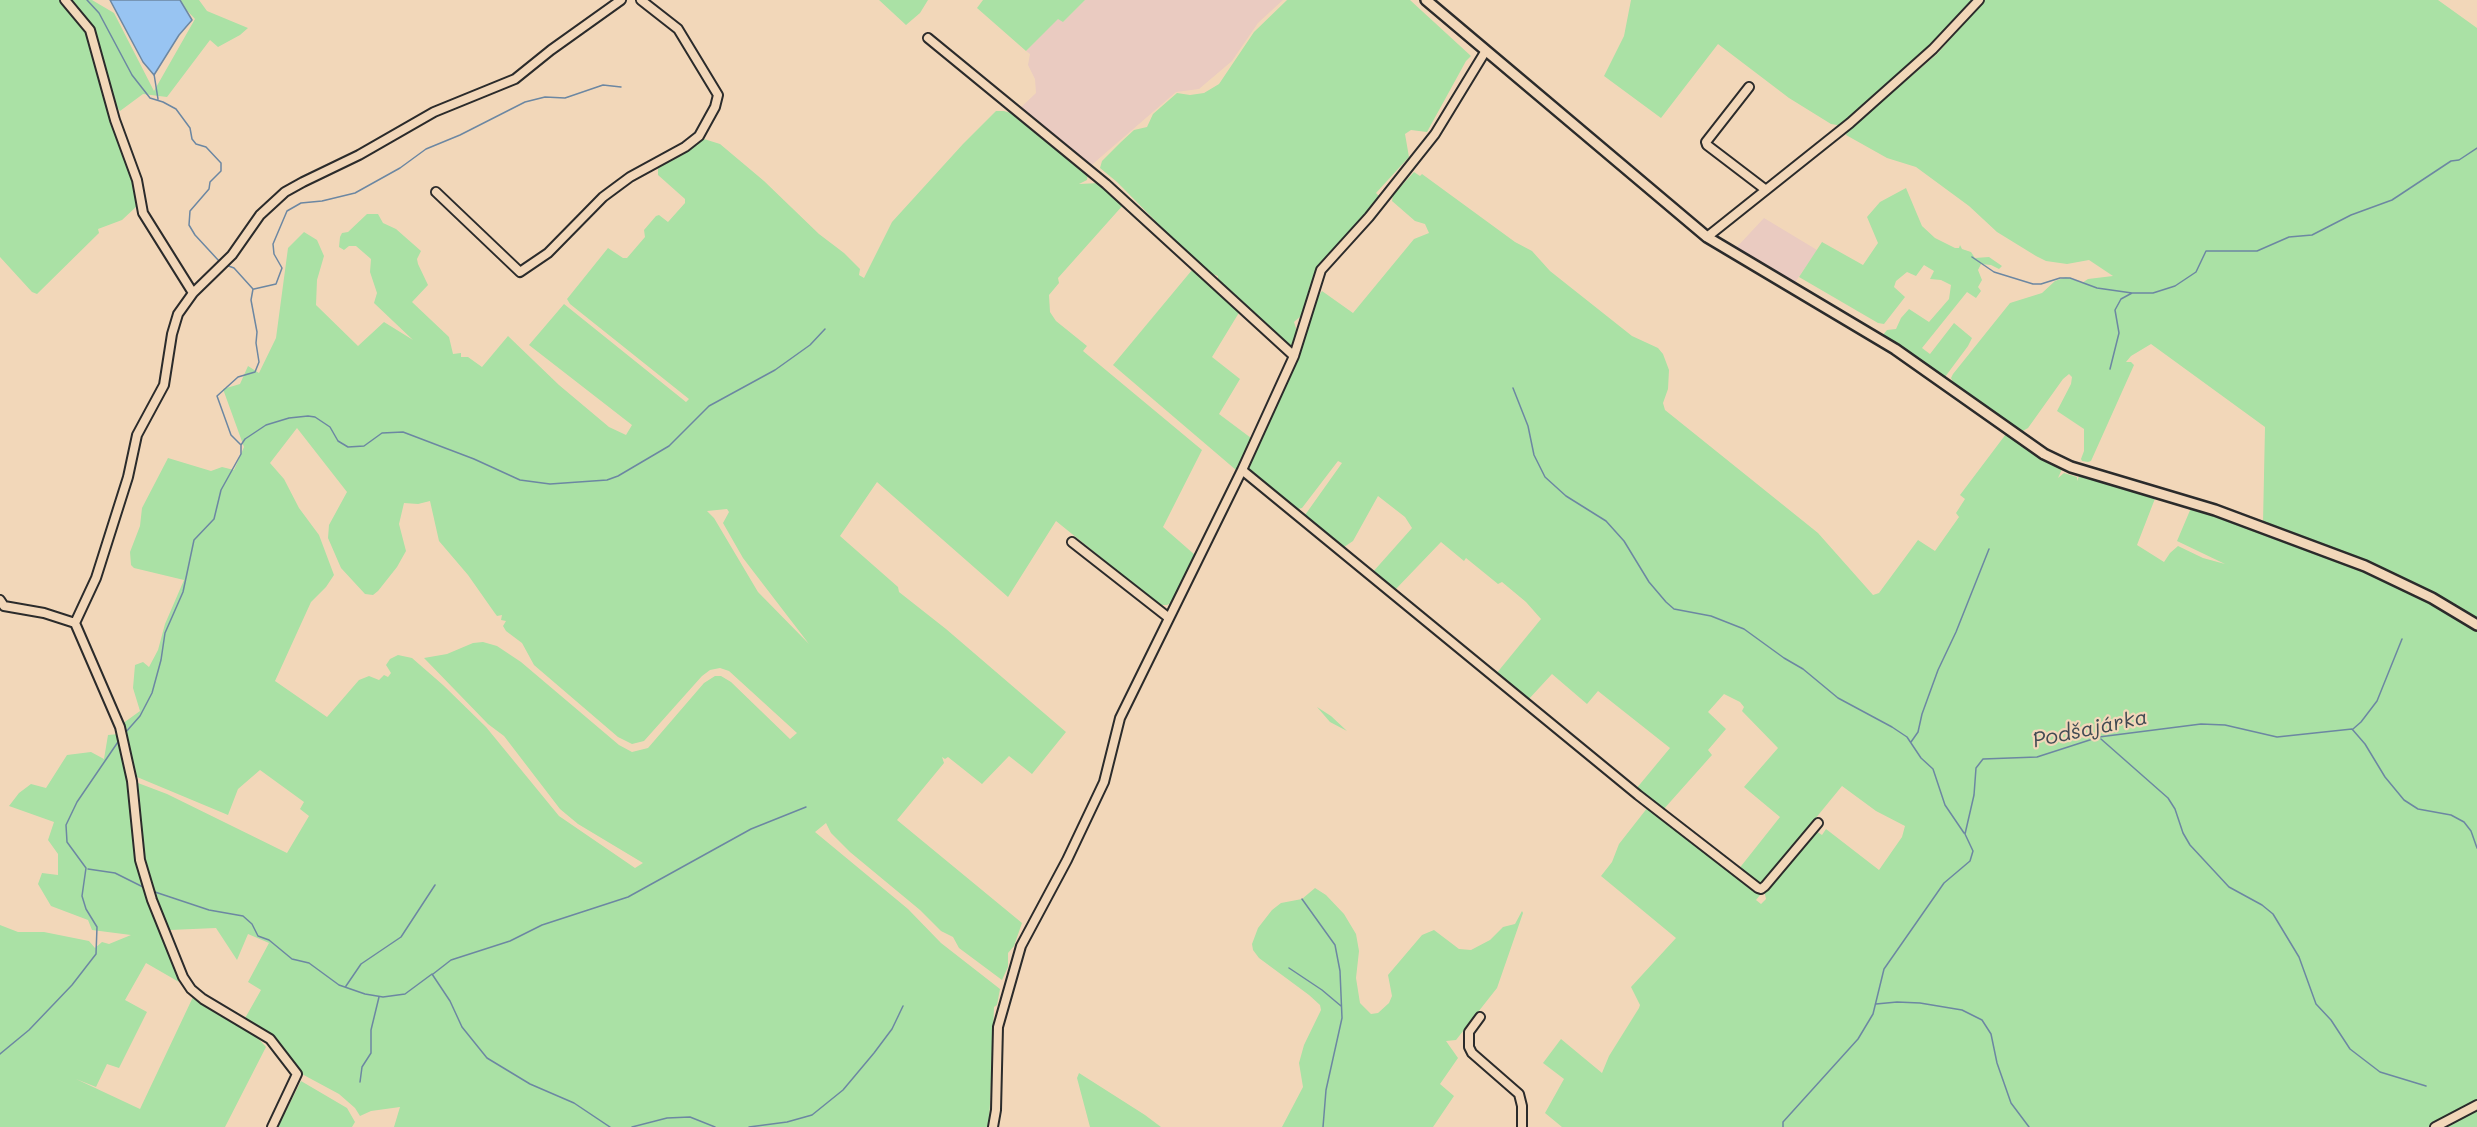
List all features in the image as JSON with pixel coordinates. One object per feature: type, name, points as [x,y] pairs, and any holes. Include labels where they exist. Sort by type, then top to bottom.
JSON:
[{"type":"main road","points":[[1426,0],[1707,237],[1895,350],[2044,454],[2071,467],[2215,510],[2365,566],[2432,598],[2477,625]]},
{"type":"street","points":[[65,0],[90,30],[115,120],[136,180],[143,213],[193,293]]},
{"type":"street","points":[[75,624],[96,578],[128,477],[137,435],[164,385],[175,320],[193,293],[228,260],[260,215],[285,192],[359,155],[434,112],[515,79],[621,0]]},
{"type":"street","points":[[436,192],[520,272],[548,253],[603,197],[630,177],[685,147],[699,136],[715,107],[718,95],[678,29],[641,0]]},
{"type":"street","points":[[1707,237],[1850,123],[1925,56],[1979,0]]},
{"type":"street","points":[[928,38],[1122,198],[1294,356]]},
{"type":"street","points":[[993,1127],[996,1110],[998,1027],[1021,946],[1067,860],[1104,782],[1120,718],[1242,470],[1294,356],[1321,270],[1369,217],[1435,135],[1485,52]]},
{"type":"street","points":[[1749,87],[1707,145],[1766,190]]},
{"type":"street","points":[[1242,470],[1638,795],[1758,888],[1765,886],[1818,823]]},
{"type":"street","points":[[1071,542],[1169,618]]},
{"type":"street","points":[[2,606],[44,613],[75,624],[120,727],[132,781],[140,860],[152,900],[183,977],[191,989],[203,999],[270,1039],[297,1074],[272,1127]]},
{"type":"street","points":[[1480,1017],[1469,1032],[1469,1047],[1472,1053],[1519,1094],[1522,1106],[1522,1127]]},
{"type":"street","points":[[2435,1127],[2477,1105]]},
{"type":"shaded area","points":[[1085,0],[1283,0],[1258,23],[1232,61],[1199,89],[1176,92],[1087,169],[1016,112],[1036,93],[1035,79],[1028,65],[1030,54],[1026,51],[1058,18],[1063,22]]},
{"type":"shaded area","points":[[1764,218],[1817,250],[1794,284],[1735,249]]},
{"type":"green space","points":[[0,0],[92,0],[114,13],[154,91],[195,19],[177,0],[199,0],[207,11],[248,28],[218,47],[210,40],[167,97],[143,94],[120,111],[110,98],[93,30],[84,29],[132,178],[137,206],[122,220],[98,229],[99,233],[37,294],[32,292],[0,257]]},
{"type":"green space","points":[[879,0],[928,0],[920,13],[906,25]]},
{"type":"green space","points":[[983,0],[1085,0],[1063,22],[1058,19],[1026,51],[977,8]]},
{"type":"green space","points":[[1287,0],[1410,0],[1471,56],[1466,61],[1427,132],[1411,130],[1405,134],[1409,157],[1376,193],[1380,197],[1316,274],[1312,286],[1310,285],[1302,315],[1294,322],[1297,331],[1293,345],[1289,346],[1218,282],[1218,276],[1207,272],[1195,261],[1117,182],[1100,168],[1102,161],[1121,142],[1134,130],[1147,127],[1153,114],[1177,93],[1190,95],[1204,93],[1219,84],[1254,32]]},
{"type":"green space","points":[[1631,0],[1973,0],[1935,44],[1840,125],[1837,125],[1831,124],[1789,98],[1718,44],[1661,118],[1604,76],[1624,36]]},
{"type":"green space","points":[[1985,0],[2438,0],[2477,28],[2477,620],[2434,594],[2367,562],[2263,523],[2265,427],[2151,344],[2131,356],[2126,362],[2134,365],[2091,461],[2088,462],[2081,459],[2084,451],[2084,429],[2057,411],[2071,384],[2072,377],[2069,374],[2028,428],[2021,432],[1954,384],[1951,378],[1953,374],[2010,303],[2042,293],[2055,281],[2066,277],[2082,283],[2088,279],[2113,276],[2089,260],[2067,264],[2046,261],[2036,256],[1997,232],[1969,206],[1916,167],[1887,158],[1846,135],[1937,54]]},
{"type":"green space","points":[[996,111],[1017,115],[1088,174],[1087,180],[1079,184],[1099,183],[1124,204],[1058,278],[1059,283],[1049,295],[1050,312],[1056,321],[1087,346],[1083,351],[1202,450],[1163,527],[1195,555],[1171,603],[1167,605],[1156,602],[1056,521],[1008,597],[877,482],[840,536],[898,587],[899,592],[946,629],[1066,732],[1032,774],[1009,756],[982,784],[948,757],[945,759],[942,757],[944,763],[897,820],[1022,923],[1014,946],[1008,953],[1008,967],[1002,980],[959,948],[953,937],[941,931],[920,910],[850,852],[831,833],[826,823],[815,832],[908,909],[941,943],[1000,989],[997,1005],[994,1007],[989,1127],[394,1127],[400,1107],[371,1111],[360,1116],[355,1108],[339,1094],[300,1073],[275,1039],[244,1020],[261,990],[248,982],[269,943],[248,934],[237,960],[216,928],[170,930],[162,914],[156,919],[179,982],[146,963],[125,1000],[147,1012],[119,1068],[107,1064],[96,1087],[76,1079],[140,1109],[193,997],[253,1033],[266,1047],[225,1127],[0,1127],[0,925],[18,932],[44,932],[89,941],[95,948],[102,942],[109,944],[131,935],[92,930],[88,920],[51,906],[38,884],[42,873],[58,875],[58,854],[48,840],[54,822],[9,806],[19,793],[31,784],[46,788],[67,755],[91,752],[104,759],[108,735],[119,734],[132,781],[145,865],[136,786],[138,783],[167,794],[287,853],[309,816],[300,809],[304,802],[260,770],[238,789],[228,815],[137,777],[122,724],[140,711],[133,688],[135,665],[143,662],[149,667],[158,650],[165,624],[184,580],[134,568],[131,565],[130,552],[140,526],[142,508],[168,458],[211,471],[222,467],[234,470],[244,447],[223,389],[240,384],[248,366],[259,373],[276,338],[288,248],[304,232],[317,240],[324,256],[317,280],[316,305],[358,346],[384,322],[413,340],[374,303],[377,293],[370,272],[371,259],[356,246],[349,246],[344,250],[339,247],[342,233],[348,232],[367,214],[378,214],[383,223],[396,229],[421,251],[417,259],[418,264],[428,285],[412,302],[449,337],[453,354],[461,353],[461,357],[468,357],[482,367],[508,336],[559,385],[609,427],[626,435],[632,425],[529,345],[564,304],[686,402],[689,399],[570,304],[567,299],[608,248],[623,258],[627,258],[645,237],[644,230],[656,216],[659,215],[668,222],[685,203],[685,199],[658,175],[658,168],[684,154],[704,139],[720,144],[764,181],[819,234],[844,253],[860,269],[859,275],[864,278],[892,222]],"holes":[[[297,428],[347,492],[329,525],[328,538],[341,568],[365,594],[373,595],[378,591],[397,567],[406,551],[399,524],[404,503],[418,504],[430,501],[439,541],[468,575],[497,616],[502,615],[501,620],[506,621],[503,626],[506,631],[522,643],[534,665],[618,737],[632,744],[644,741],[702,676],[710,670],[720,668],[729,671],[797,733],[790,739],[731,682],[721,676],[715,676],[704,683],[648,748],[632,752],[619,745],[521,662],[497,646],[483,642],[473,643],[447,654],[424,658],[488,724],[504,736],[560,809],[578,824],[643,863],[635,868],[559,816],[486,727],[412,658],[398,655],[390,659],[386,665],[391,673],[388,677],[384,675],[379,680],[369,676],[359,680],[327,717],[275,681],[311,602],[334,575],[319,535],[299,508],[284,479],[270,463]],[[727,509],[729,512],[723,523],[743,558],[809,644],[758,592],[714,518],[707,511]]]},
{"type":"green space","points":[[1414,172],[1420,176],[1422,174],[1515,242],[1532,251],[1550,271],[1632,336],[1658,348],[1669,370],[1668,389],[1663,403],[1665,410],[1818,533],[1873,595],[1879,593],[1918,540],[1935,551],[1959,517],[1956,513],[1965,499],[1960,495],[2006,434],[2062,469],[2058,478],[2064,473],[2077,477],[2077,481],[2080,474],[2156,496],[2137,545],[2164,562],[2178,546],[2203,558],[2225,564],[2177,541],[2191,508],[2363,570],[2430,602],[2477,630],[2477,1127],[1562,1127],[1545,1113],[1564,1079],[1543,1063],[1561,1039],[1602,1073],[1609,1056],[1639,1008],[1640,1005],[1631,987],[1676,938],[1601,876],[1612,862],[1619,844],[1648,807],[1761,894],[1756,900],[1761,904],[1766,899],[1764,890],[1816,831],[1822,835],[1826,829],[1879,870],[1902,837],[1905,826],[1876,811],[1842,786],[1766,883],[1759,886],[1738,870],[1780,817],[1744,787],[1778,748],[1742,711],[1744,707],[1740,702],[1724,694],[1708,712],[1726,729],[1708,750],[1712,755],[1663,810],[1636,789],[1670,748],[1598,691],[1587,704],[1552,674],[1528,700],[1496,674],[1541,619],[1526,602],[1502,582],[1498,584],[1466,558],[1464,561],[1441,542],[1394,591],[1372,573],[1412,528],[1405,517],[1378,496],[1353,541],[1344,547],[1314,525],[1305,515],[1342,463],[1338,461],[1302,508],[1298,509],[1248,470],[1296,364],[1315,301],[1322,291],[1353,313],[1414,239],[1429,233],[1425,224],[1415,221],[1392,201],[1393,195]]},
{"type":"green space","points":[[1906,188],[1922,226],[1935,238],[1955,248],[1959,248],[1960,245],[1962,249],[1971,252],[1975,258],[1989,257],[2002,266],[1999,269],[1981,264],[1978,270],[1982,280],[1978,287],[1981,291],[1976,298],[1967,292],[1922,348],[1930,354],[1954,323],[1972,338],[1945,377],[1883,335],[1887,330],[1896,329],[1901,318],[1909,309],[1929,322],[1949,299],[1951,285],[1941,280],[1930,279],[1934,271],[1924,265],[1916,276],[1907,272],[1896,281],[1894,287],[1905,297],[1884,324],[1878,323],[1799,277],[1822,242],[1863,265],[1878,243],[1867,217],[1880,202]]},
{"type":"green space","points":[[1192,270],[1240,311],[1212,357],[1240,379],[1219,414],[1251,438],[1236,470],[1113,365]]},
{"type":"green space","points":[[1317,707],[1331,716],[1347,731],[1330,722]]},
{"type":"green space","points":[[1315,888],[1326,895],[1344,914],[1356,934],[1359,951],[1356,978],[1360,1003],[1371,1014],[1378,1013],[1389,1003],[1392,996],[1388,975],[1422,935],[1434,930],[1459,949],[1471,950],[1490,940],[1503,927],[1515,924],[1522,911],[1523,913],[1497,988],[1456,1040],[1446,1041],[1458,1058],[1440,1084],[1454,1096],[1433,1127],[1282,1127],[1303,1087],[1299,1063],[1304,1045],[1321,1010],[1320,1005],[1309,995],[1259,958],[1252,944],[1258,928],[1272,910],[1281,903],[1302,899]]},
{"type":"green space","points":[[1079,1073],[1161,1127],[1090,1127],[1077,1078]]},
{"type":"green space","points":[[301,1081],[347,1108],[355,1122],[352,1127],[278,1127]]},
{"type":"water","points":[[110,0],[180,0],[192,20],[179,35],[154,75],[143,62]]},
{"type":"waterway","points":[[87,0],[99,13],[132,75],[150,98],[176,109],[190,128],[192,139],[196,144],[206,147],[221,163],[221,171],[210,182],[209,189],[190,211],[189,225],[219,261]]},
{"type":"waterway","points":[[154,74],[158,99]]},
{"type":"waterway","points":[[254,289],[276,284],[282,268],[274,254],[273,244],[287,211],[301,203],[322,201],[355,193],[400,168],[426,149],[460,135],[525,102],[545,97],[565,98],[603,85],[621,87]]},
{"type":"waterway","points":[[1972,257],[1994,272],[2033,284],[2070,278],[2097,288],[2132,293],[2153,293],[2175,286],[2196,272],[2206,251],[2257,251],[2289,237],[2312,235],[2351,215],[2392,200],[2451,161],[2459,160],[2477,148]]},
{"type":"waterway","points":[[125,733],[140,716],[152,693],[161,660],[165,633],[183,592],[194,540],[214,519],[221,490],[241,454],[241,445],[231,435],[217,396],[238,377],[255,372],[259,362],[257,332],[251,300],[253,289],[234,268],[226,265]]},
{"type":"waterway","points":[[2110,369],[2119,333],[2115,310],[2121,299],[2132,293]]},
{"type":"waterway","points":[[241,445],[245,439],[266,425],[289,418],[308,416],[315,417],[330,427],[338,441],[348,447],[364,446],[382,433],[403,432],[474,459],[520,480],[550,484],[607,480],[669,446],[709,406],[775,370],[810,345],[825,329]]},
{"type":"waterway","points":[[1513,388],[1528,426],[1534,455],[1545,477],[1566,496],[1606,521],[1624,541],[1649,582],[1666,602],[1674,609],[1711,616],[1744,629],[1803,669],[1838,698],[1907,737],[1921,758],[1933,769],[1945,805],[1964,833]]},
{"type":"waterway","points":[[1911,742],[1918,732],[1938,670],[1956,632],[1989,549]]},
{"type":"waterway","points":[[2353,729],[2377,701],[2402,639]]},
{"type":"waterway","name":"Podšajárka","points":[[1783,1127],[1783,1122],[1858,1039],[1873,1014],[1884,969],[1944,883],[1970,861],[1973,851],[1965,834],[1974,795],[1976,768],[1983,759],[2037,757],[2099,737],[2201,724],[2225,725],[2277,737],[2352,729],[2404,800],[2418,809],[2451,815],[2464,822],[2471,831],[2477,848]]},
{"type":"waterway","points":[[0,1054],[29,1030],[72,985],[96,954],[97,927],[86,909],[82,896],[86,868],[67,842],[66,825],[77,802],[120,739]]},
{"type":"waterway","points":[[2101,739],[2168,798],[2190,845],[2229,887],[2262,905],[2273,914],[2299,957],[2316,1004],[2331,1020],[2350,1049],[2380,1072],[2426,1086]]},
{"type":"waterway","points":[[433,974],[451,960],[510,941],[542,925],[628,897],[751,829],[806,807]]},
{"type":"waterway","points":[[88,869],[115,873],[145,888]]},
{"type":"waterway","points":[[346,986],[361,964],[401,937],[435,885]]},
{"type":"waterway","points":[[152,891],[209,910],[243,916],[252,924],[258,936],[269,940],[292,959],[309,963],[339,985],[365,994],[383,997],[405,994],[432,974],[450,1001],[462,1027],[487,1058],[530,1084],[574,1103],[610,1127]]},
{"type":"waterway","points":[[1302,899],[1335,945],[1340,971],[1342,1018],[1326,1090],[1323,1127]]},
{"type":"waterway","points":[[1289,968],[1341,1006]]},
{"type":"waterway","points":[[360,1082],[362,1067],[371,1053],[371,1030],[379,997]]},
{"type":"waterway","points":[[1876,1004],[1920,1003],[1962,1010],[1982,1020],[1991,1034],[1997,1063],[2011,1103],[2029,1127]]},
{"type":"waterway","points":[[749,1127],[787,1122],[812,1115],[843,1090],[874,1053],[892,1029],[903,1006]]},
{"type":"waterway","points":[[632,1127],[667,1118],[690,1117],[715,1127]]}]
